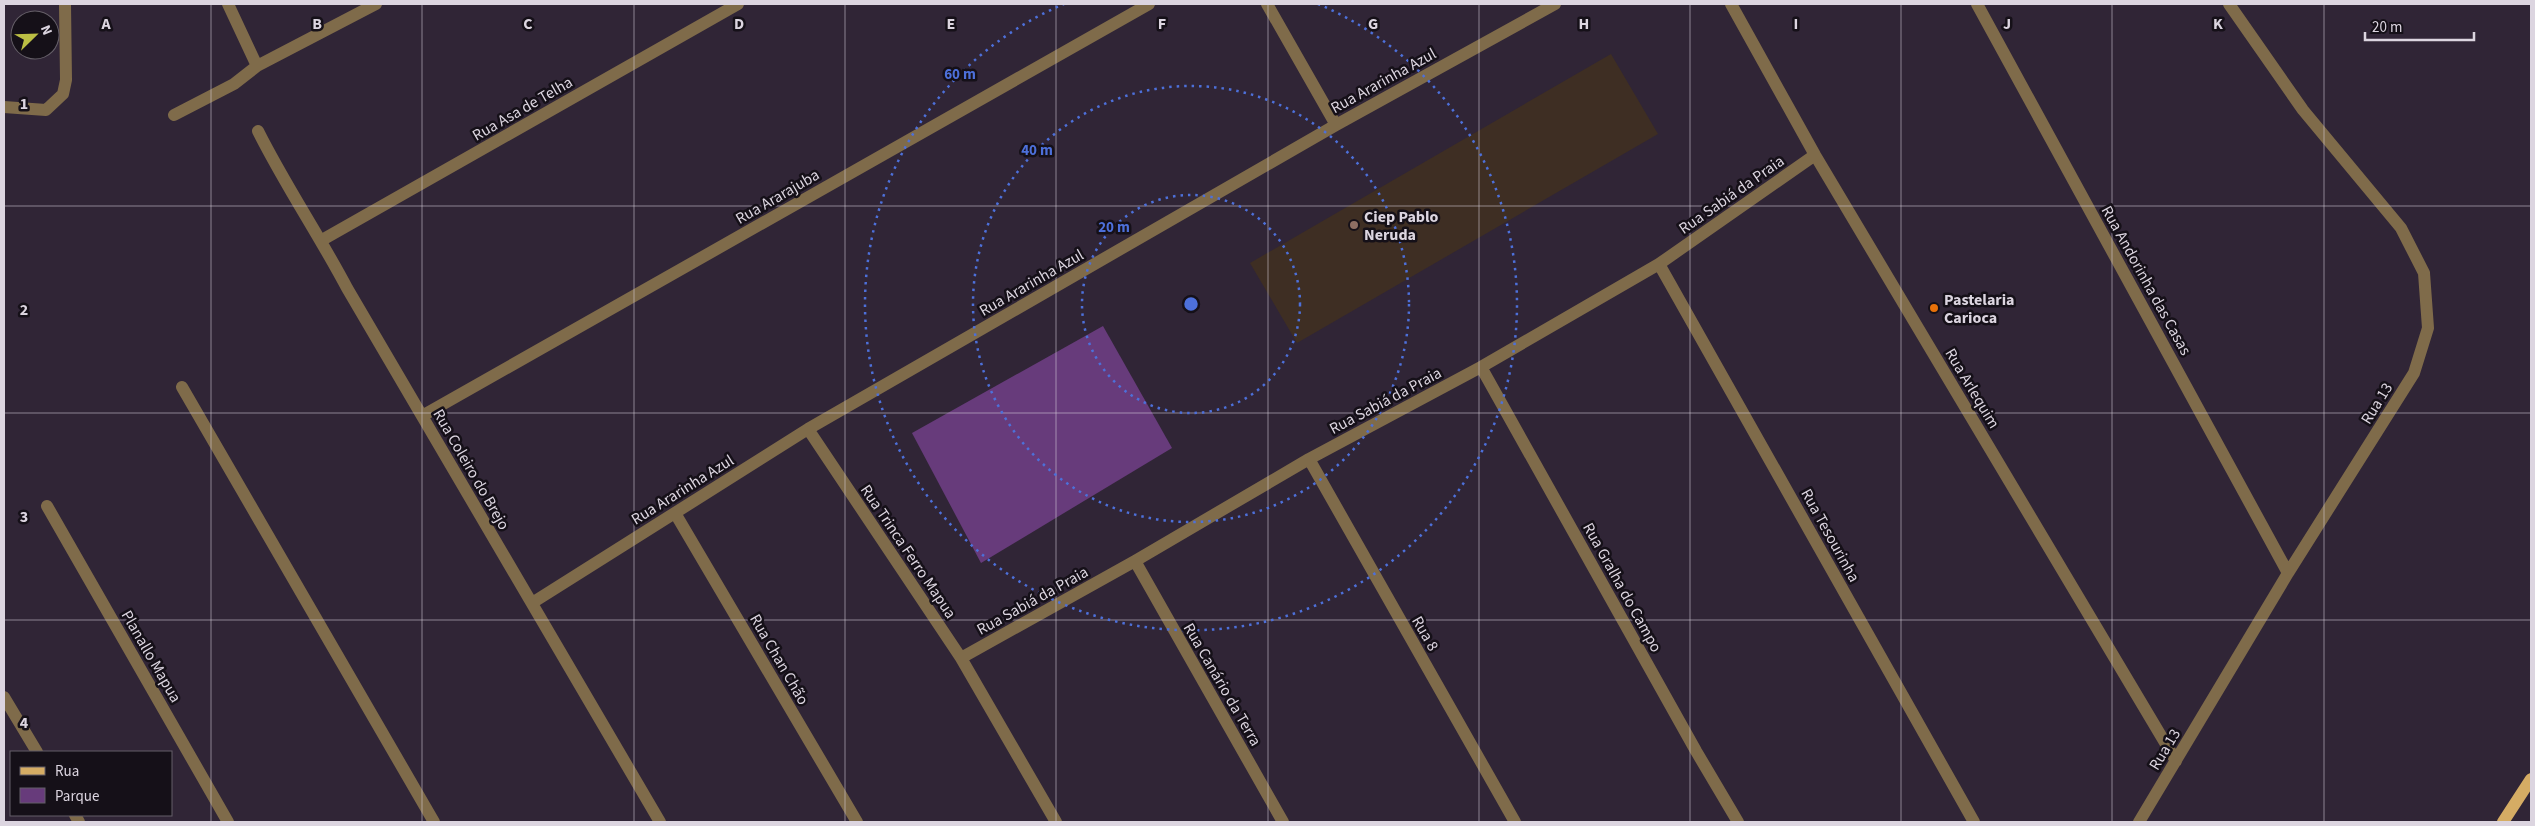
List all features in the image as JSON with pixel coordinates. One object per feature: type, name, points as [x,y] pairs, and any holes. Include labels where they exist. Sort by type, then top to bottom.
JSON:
[{"type":"main road","points":[[2503,822],[2531,780]]},
{"type":"street","points":[[4,107],[46,110],[63,94],[66,80],[65,4]]},
{"type":"street","points":[[228,4],[257,66]]},
{"type":"street","points":[[174,115],[234,84],[257,66],[376,4]]},
{"type":"street","name":"Rua Asa de Telha","points":[[322,240],[738,4]]},
{"type":"street","name":"Rua Ararajuba","points":[[422,416],[1149,4]]},
{"type":"street","points":[[1267,4],[1336,124]]},
{"type":"street","name":"Rua Ararinha Azul","points":[[532,603],[808,429],[1336,124],[1555,4]]},
{"type":"street","name":"Rua Arlequim","points":[[1731,4],[1815,155],[2176,761]]},
{"type":"street","name":"Rua Andorinha das Casas","points":[[1977,4],[2288,573]]},
{"type":"street","name":"Rua 13","points":[[2139,822],[2288,573],[2414,373],[2428,328],[2424,273],[2401,228],[2304,110],[2229,4]]},
{"type":"street","name":"Rua Coleiro do Brejo","points":[[258,131],[275,165],[322,240],[422,416],[660,822]]},
{"type":"street","name":"Rua Sabiá da Praia","points":[[960,658],[1134,561],[1309,459],[1481,367],[1659,264],[1815,155]]},
{"type":"street","name":"Rua Tesourinha","points":[[1659,264],[1974,822]]},
{"type":"street","name":"Rua Gralha do Campo","points":[[1481,367],[1696,751],[1738,822]]},
{"type":"street","points":[[182,388],[434,822]]},
{"type":"street","name":"Rua Trinca Ferro Mapua","points":[[808,429],[960,658],[1056,822]]},
{"type":"street","name":"Rua 8","points":[[1309,459],[1515,822]]},
{"type":"street","name":"Planallo Mapua","points":[[47,506],[228,822]]},
{"type":"street","name":"Rua Chan Chão","points":[[675,513],[857,822]]},
{"type":"street","name":"Rua Canário da Terra","points":[[1134,561],[1282,822]]},
{"type":"street","points":[[4,697],[36,751]]},
{"type":"shaded area","points":[[1611,54],[1658,134],[1297,343],[1250,263]]},
{"type":"green space","points":[[1103,326],[1172,448],[981,563],[912,433]]},
{"type":"place","name":"Ciep Pablo Neruda","points":[[1354,225]]},
{"type":"place","name":"Pastelaria Carioca","points":[[1934,308]]}]
